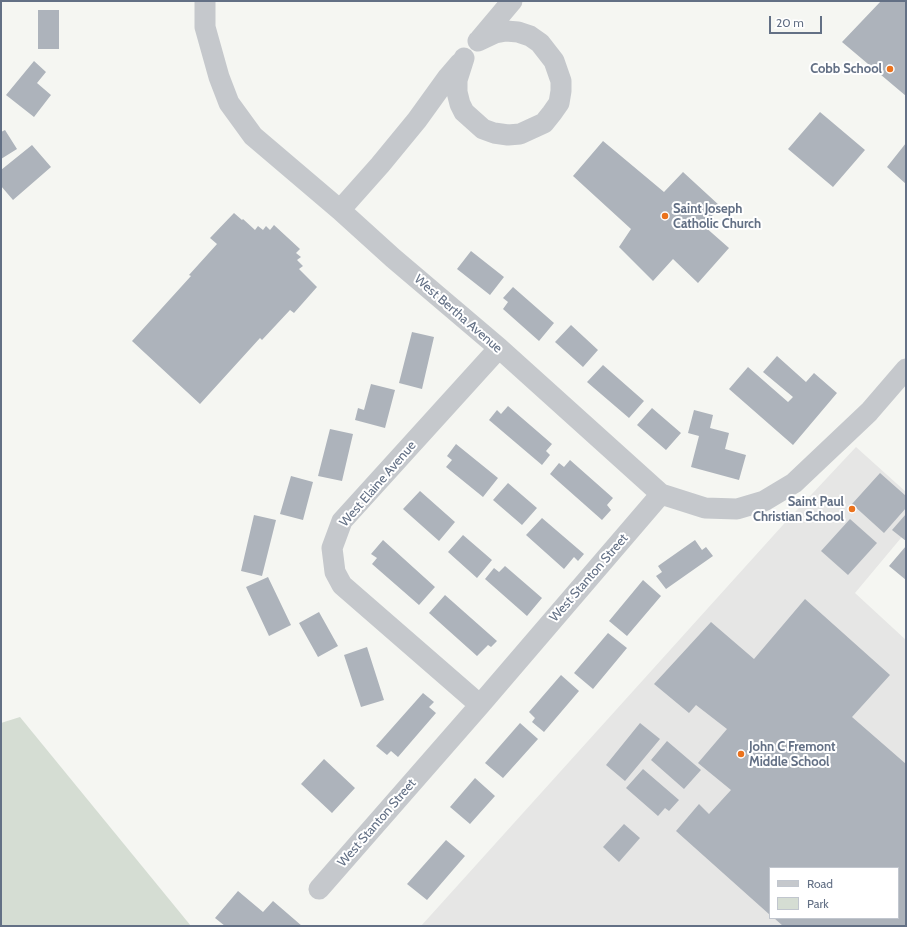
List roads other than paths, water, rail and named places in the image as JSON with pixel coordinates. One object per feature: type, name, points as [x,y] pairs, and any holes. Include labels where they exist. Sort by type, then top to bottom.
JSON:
[{"type":"street","name":"West Bertha Avenue","points":[[205,1],[205,27],[219,77],[229,103],[254,136],[393,258],[499,348],[661,494]]},
{"type":"street","points":[[340,210],[380,165],[417,120],[448,77],[512,1]]},
{"type":"street","points":[[464,58],[457,80],[457,92],[464,112],[474,122],[483,129],[494,133],[508,135],[520,134],[544,123],[558,103],[562,91],[558,71],[554,61],[547,51],[530,36],[518,32],[506,31],[495,33],[478,41]]},
{"type":"street","name":"West Elaine Avenue","points":[[480,704],[342,585],[335,572],[332,548],[342,521],[499,348]]},
{"type":"street","points":[[661,494],[705,508],[737,509],[764,501],[794,484],[869,412],[906,369]]},
{"type":"street","name":"West Stanton Street","points":[[319,889],[661,494]]},
{"type":"place","name":"Cobb School","points":[[890,69]]},
{"type":"place","name":"Saint Joseph Catholic Church","points":[[665,216]]},
{"type":"place","name":"Saint Paul Christian School","points":[[852,509]]},
{"type":"place","name":"John C Fremont Middle School","points":[[741,754]]}]
